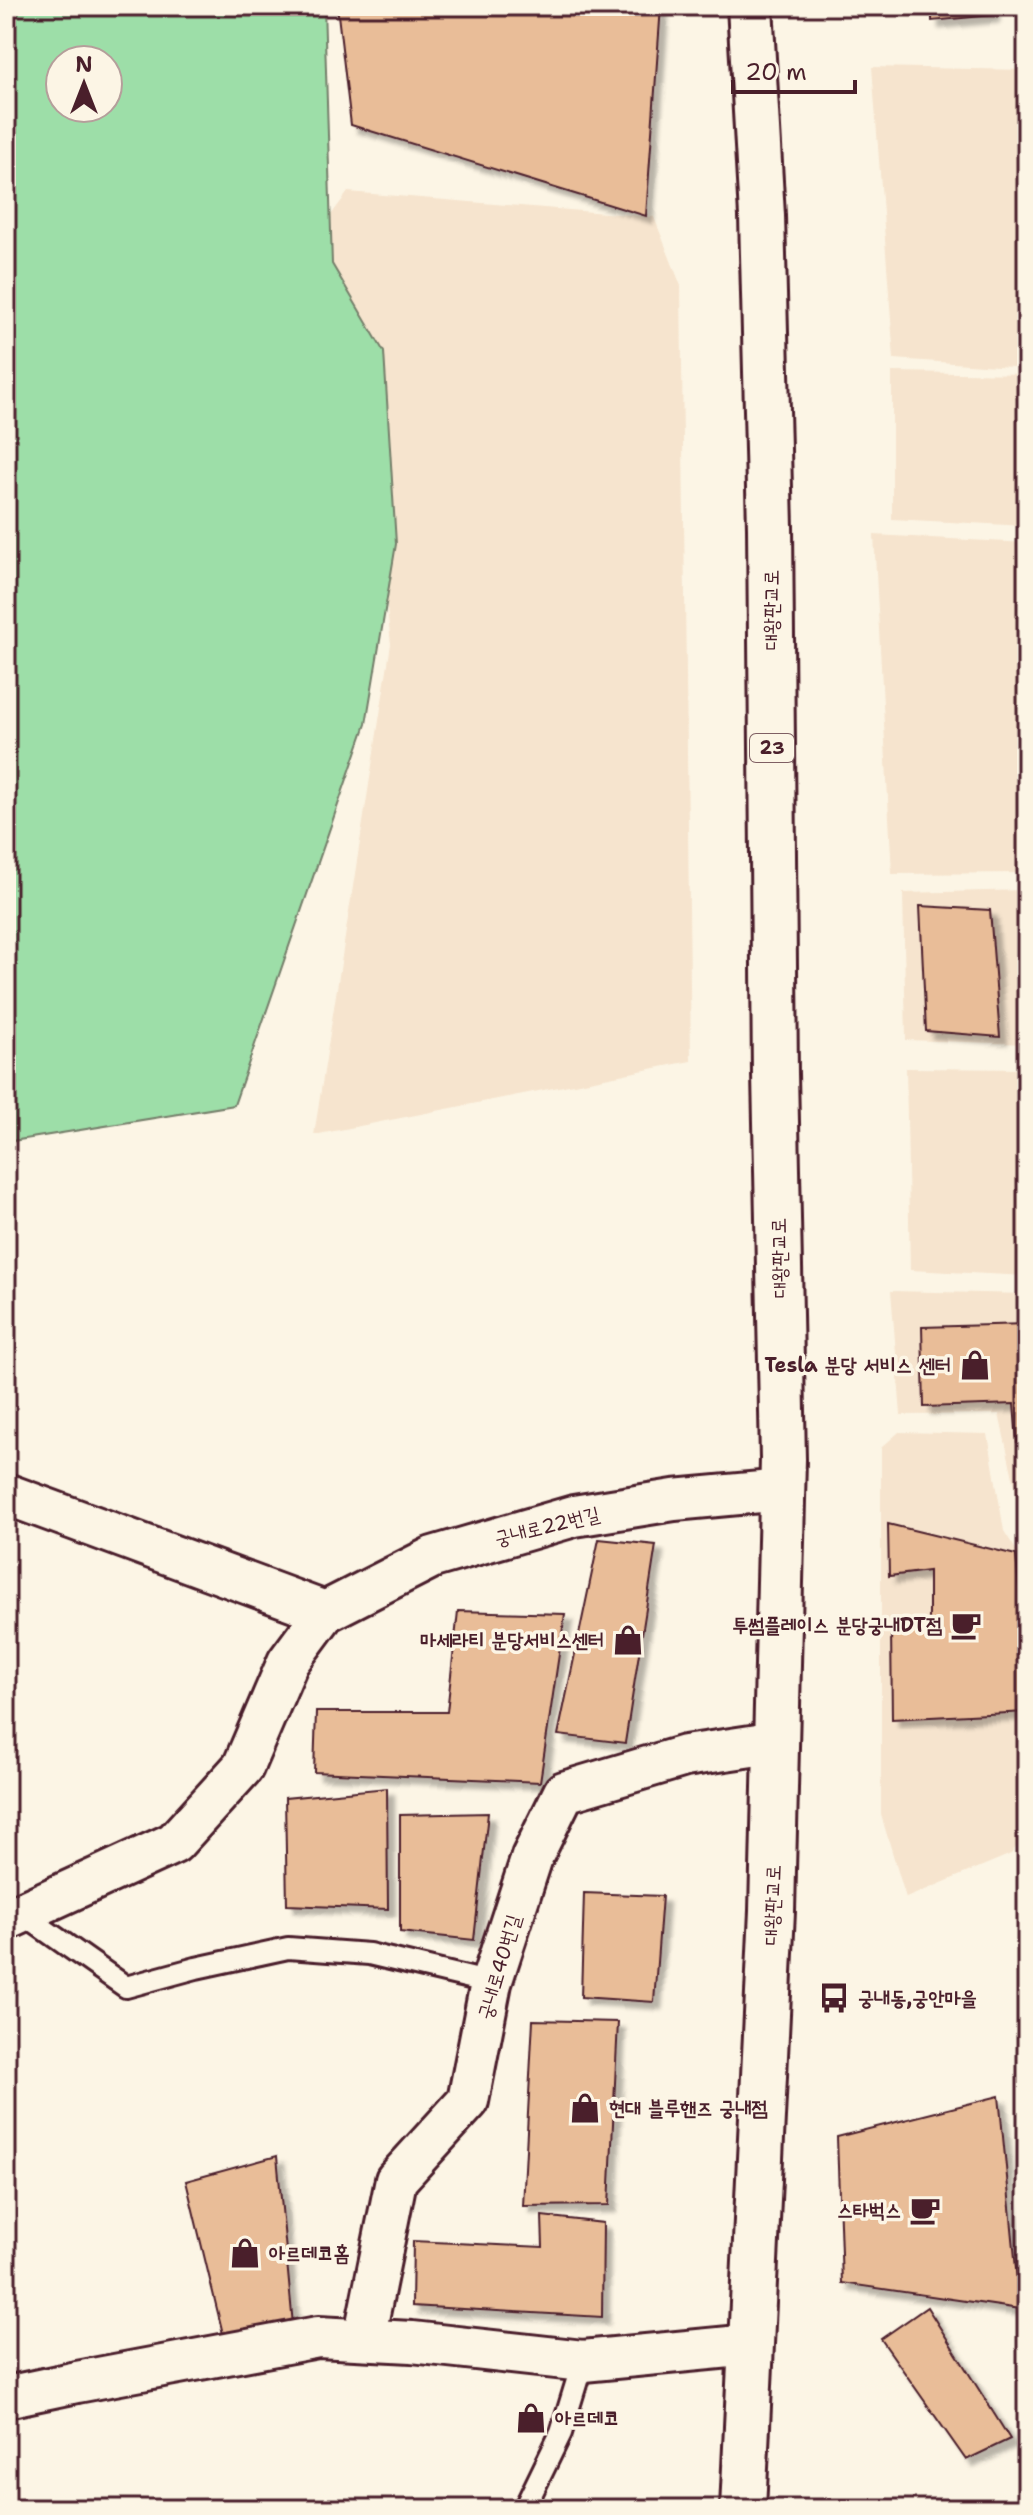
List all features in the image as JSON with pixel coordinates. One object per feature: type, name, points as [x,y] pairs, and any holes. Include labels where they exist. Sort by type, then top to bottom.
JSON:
[{"type":"main road","name":"대왕판교로","points":[[743,2509],[778,1742],[783,1490],[770,527],[762,216],[750,6]]},
{"type":"street","name":"궁내로22번길","points":[[14,1916],[174,1843],[243,1767],[288,1662],[325,1612],[433,1557],[574,1516],[674,1500],[783,1490]]},
{"type":"street","points":[[6,1494],[325,1612]]},
{"type":"street","name":"궁내로40번길","points":[[364,2339],[396,2180],[468,2101],[491,1983],[532,1857],[564,1792],[685,1756],[778,1742]]},
{"type":"street","points":[[6,2397],[318,2337],[412,2342],[583,2361],[751,2345]]},
{"type":"lane","points":[[14,1916],[126,1987],[288,1948],[369,1954],[491,1983]]},
{"type":"lane","points":[[524,2509],[561,2433],[583,2361]]},
{"type":"shaded area","points":[[872,67],[1027,70],[1027,368],[894,359]]},
{"type":"shaded area","points":[[348,192],[654,217],[681,286],[691,1061],[314,1135],[391,644],[362,387],[303,253]]},
{"type":"shaded area","points":[[892,372],[1027,374],[1027,526],[892,519]]},
{"type":"shaded area","points":[[874,535],[1027,543],[1027,873],[892,874]]},
{"type":"shaded area","points":[[1027,890],[1027,1044],[906,1040],[903,893]]},
{"type":"shaded area","points":[[906,1068],[1027,1069],[1027,1276],[910,1270]]},
{"type":"shaded area","points":[[891,1291],[1027,1294],[1027,1541],[999,1414],[901,1415]]},
{"type":"shaded area","points":[[899,1432],[988,1434],[1004,1531],[1027,1567],[1027,1832],[1011,1854],[906,1898],[881,1815],[881,1448]]},
{"type":"green space","points":[[6,6],[324,6],[332,264],[384,352],[396,544],[366,724],[234,1105],[6,1142]]},
{"type":"building","points":[[337,6],[661,6],[646,216],[351,125]]},
{"type":"building","points":[[932,6],[992,6],[992,15],[932,21]]},
{"type":"building","points":[[1026,382],[1027,530],[1025,530]]},
{"type":"building","points":[[920,906],[990,910],[1000,1037],[926,1031]]},
{"type":"building","name":"Tesla 분당 서비스 센터","points":[[1027,1324],[1027,1441],[1017,1442],[1014,1404],[924,1407],[922,1327]]},
{"type":"building","name":"투썸플레이스 분당궁내DT점","points":[[888,1524],[1016,1555],[1027,1712],[892,1719],[891,1628],[929,1621],[929,1571],[889,1576]]},
{"type":"building","points":[[599,1539],[656,1545],[625,1743],[558,1735]]},
{"type":"building","points":[[458,1611],[565,1614],[540,1782],[314,1772],[316,1712],[447,1712]]},
{"type":"building","points":[[387,1788],[388,1909],[287,1905],[285,1798]]},
{"type":"building","points":[[488,1813],[474,1940],[400,1932],[400,1815]]},
{"type":"building","points":[[584,1893],[662,1896],[654,2002],[581,1997]]},
{"type":"building","points":[[533,2020],[618,2022],[609,2205],[523,2206]]},
{"type":"building","name":"스타벅스","points":[[999,2096],[1020,2309],[842,2283],[837,2137]]},
{"type":"building","name":"아르데코홈","points":[[277,2156],[293,2325],[223,2334],[186,2181]]},
{"type":"building","points":[[542,2216],[603,2223],[602,2317],[412,2306],[413,2241],[543,2247]]},
{"type":"building","points":[[927,2307],[1010,2439],[966,2460],[881,2339]]},
{"type":"place","name":"Tesla 분당 서비스 센터","points":[[975,1365]]},
{"type":"place","name":"투썸플레이스 분당궁내DT점","points":[[966,1625]]},
{"type":"place","name":"마세라티 분당서비스센터","points":[[628,1640]]},
{"type":"place","name":"궁내동,궁안마을","points":[[834,1998]]},
{"type":"place","name":"현대 블루핸즈 궁내점","points":[[585,2108]]},
{"type":"place","name":"스타벅스","points":[[925,2210]]},
{"type":"place","name":"아르데코홈","points":[[245,2253]]},
{"type":"place","name":"아르데코","points":[[531,2418]]}]
